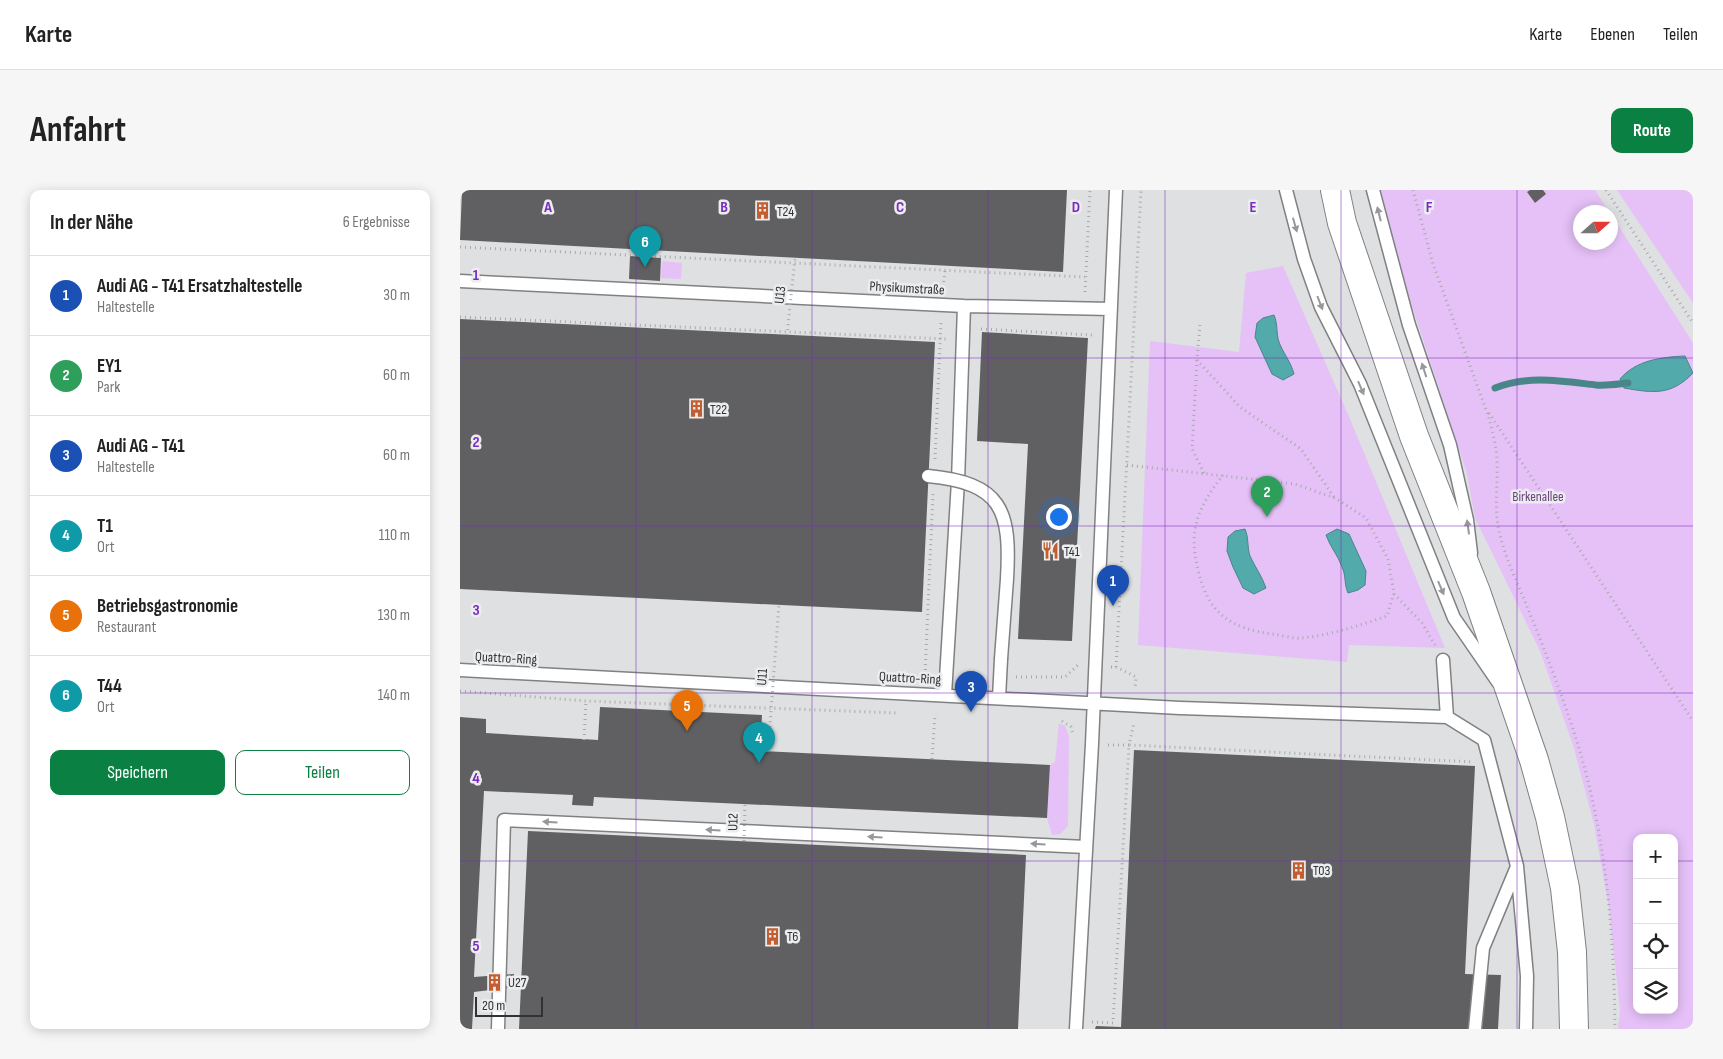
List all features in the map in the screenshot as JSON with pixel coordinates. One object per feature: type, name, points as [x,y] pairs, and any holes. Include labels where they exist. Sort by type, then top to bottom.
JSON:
[{"type":"main road","points":[[1335,190],[1342,222],[1414,436],[1476,592],[1515,704],[1550,817],[1564,888],[1572,952],[1574,1029]]},
{"type":"lane","points":[[1076,1029],[1116,190]]},
{"type":"lane","points":[[1286,190],[1304,259],[1321,307],[1360,384],[1454,618],[1491,674],[1515,704]]},
{"type":"lane","points":[[1373,190],[1409,325],[1450,445],[1467,520],[1476,592]]},
{"type":"lane","name":"Physikumstraße","points":[[460,281],[964,306],[1111,309]]},
{"type":"lane","points":[[945,695],[958,481],[964,306]]},
{"type":"lane","points":[[928,476],[963,480],[977,487],[989,495],[999,508],[1006,522],[1009,543],[999,698]]},
{"type":"lane","points":[[1443,660],[1447,717],[1484,740],[1517,866],[1527,976],[1526,1029]]},
{"type":"lane","name":"Quattro-Ring","points":[[460,670],[1093,703],[1447,717]]},
{"type":"lane","points":[[498,1029],[504,820],[1086,847]]},
{"type":"lane","points":[[1475,1029],[1483,948],[1517,866]]},
{"type":"path","points":[[1084,308],[1090,190]]},
{"type":"path","points":[[1116,667],[1141,190]]},
{"type":"path","points":[[1413,190],[1433,264],[1494,438],[1497,459],[1496,507],[1499,531],[1573,729],[1598,828],[1613,942],[1616,1029]]},
{"type":"path","points":[[1606,190],[1693,323]]},
{"type":"path","points":[[460,248],[1085,277]]},
{"type":"path","name":"U13","points":[[787,334],[795,258]]},
{"type":"path","points":[[460,317],[978,341],[979,332],[984,328],[1094,335]]},
{"type":"path","points":[[1200,326],[1192,449],[1204,473]]},
{"type":"path","points":[[1197,360],[1240,407],[1301,448],[1335,498]]},
{"type":"path","points":[[1483,405],[1693,721]]},
{"type":"path","points":[[1127,466],[1223,475],[1295,484],[1335,498],[1366,518],[1388,558],[1394,593],[1387,616],[1361,625],[1301,638],[1251,631],[1224,619],[1203,591],[1195,558],[1195,521],[1204,500],[1223,475]]},
{"type":"path","points":[[1394,593],[1422,623],[1443,660]]},
{"type":"path","name":"U11","points":[[768,752],[779,604]]},
{"type":"path","points":[[584,740],[586,701]]},
{"type":"path","points":[[932,759],[935,714]]},
{"type":"path","points":[[1092,1022],[1113,1023],[1129,745],[1384,759],[1489,762]]},
{"type":"path","name":"U12","points":[[744,841],[745,804]]},
{"type":"green space","name":"Birkenallee","points":[[1380,190],[1595,190],[1605,205],[1573,205],[1573,250],[1618,250],[1618,225],[1693,343],[1693,1029],[1618,1029],[1620,1010],[1609,908],[1594,824],[1573,745],[1540,651],[1475,518],[1467,474],[1394,251]]},
{"type":"green space","points":[[1617,190],[1693,190],[1693,303]]},
{"type":"green space","points":[[662,261],[682,263],[681,279],[661,278]]},
{"type":"green space","points":[[1283,266],[1350,419],[1445,648],[1349,645],[1347,662],[1138,645],[1150,341],[1239,352],[1246,273]]},
{"type":"green space","points":[[1059,723],[1065,726],[1069,736],[1068,826],[1060,834],[1052,835],[1047,818],[1050,765],[1055,762]]},
{"type":"water","points":[[1274,315],[1279,342],[1294,374],[1283,380],[1272,374],[1255,337],[1257,323],[1263,318]]},
{"type":"water","points":[[1685,356],[1693,373],[1677,386],[1669,389],[1653,392],[1624,388],[1620,379],[1634,368],[1650,361],[1667,357]]},
{"type":"water","points":[[1245,529],[1250,556],[1266,588],[1254,594],[1243,588],[1227,551],[1228,537],[1235,531]]},
{"type":"water","points":[[1337,529],[1349,534],[1366,571],[1365,585],[1358,590],[1348,593],[1343,570],[1326,535]]},
{"type":"building","name":"T24","points":[[462,190],[1067,190],[1063,272],[460,240]]},
{"type":"building","points":[[1530,190],[1543,190],[1546,194],[1535,203],[1527,192]]},
{"type":"building","points":[[630,256],[661,258],[660,281],[629,279]]},
{"type":"building","name":"T22","points":[[460,319],[935,342],[922,612],[460,589]]},
{"type":"building","name":"T41","points":[[982,332],[1088,338],[1072,641],[1018,639],[1028,444],[977,441]]},
{"type":"building","points":[[600,707],[762,715],[760,751],[1050,765],[1047,818],[594,797],[593,806],[572,805],[573,795],[484,791],[474,977],[514,974],[514,987],[474,992],[472,1029],[460,1029],[460,717],[486,719],[486,733],[598,740]]},
{"type":"building","name":"T03","points":[[1134,750],[1475,766],[1465,974],[1501,975],[1498,1029],[1095,1029],[1096,1026],[1121,1027]]},
{"type":"building","name":"T6","points":[[528,831],[1026,855],[1018,1029],[519,1029]]},
{"type":"waterway","points":[[1495,388],[1520,381],[1533,380],[1600,385],[1628,383]]},
{"type":"place","name":"T24","points":[[763,211]]},
{"type":"place","name":"T44","points":[[645,267]]},
{"type":"place","name":"T22","points":[[696,409]]},
{"type":"place","name":"EY1","points":[[1267,517]]},
{"type":"place","name":"T41","points":[[1050,551]]},
{"type":"place","name":"Audi AG - T41 Ersatzhaltestelle","points":[[1113,606]]},
{"type":"place","name":"Audi AG - T41","points":[[971,712]]},
{"type":"place","name":"Betriebsgastronomie","points":[[687,731]]},
{"type":"place","name":"T1","points":[[759,763]]},
{"type":"place","name":"T03","points":[[1299,870]]},
{"type":"place","name":"T6","points":[[773,936]]},
{"type":"place","name":"U27","points":[[494,982]]}]
